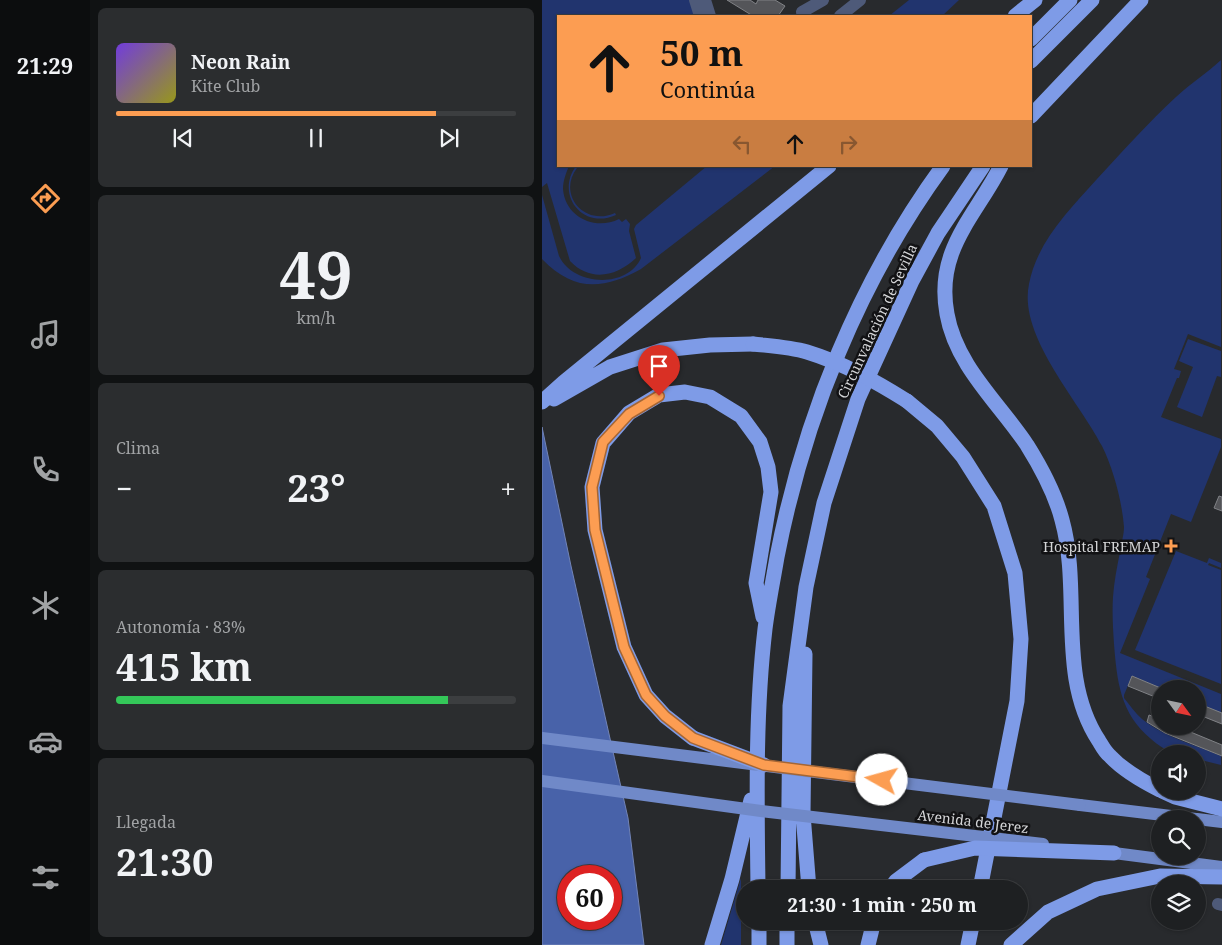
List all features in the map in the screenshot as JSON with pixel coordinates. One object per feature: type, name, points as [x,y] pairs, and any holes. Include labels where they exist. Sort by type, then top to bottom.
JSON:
[{"type":"highway","points":[[1016,15],[1035,0]]},
{"type":"highway","points":[[1032,38],[1070,0]]},
{"type":"highway","points":[[1032,60],[1092,0]]},
{"type":"highway","points":[[1032,115],[1141,0]]},
{"type":"highway","points":[[542,402],[828,167]]},
{"type":"highway","name":"Circunvalación de Sevilla","points":[[758,880],[756,779],[765,630],[782,531],[800,461],[822,394],[847,332],[882,263],[942,167]]},
{"type":"highway","name":"Circunvalación de Sevilla","points":[[788,880],[790,706],[806,587],[824,503],[858,398],[912,281],[938,233],[982,167]]},
{"type":"highway","points":[[1000,167],[962,230],[949,259],[946,314],[955,342],[968,364],[1026,445],[1050,484],[1062,518],[1070,569],[1073,657],[1079,697],[1091,729],[1109,756],[1138,779],[1151,786]]},
{"type":"highway","points":[[542,406],[610,367],[664,350],[710,344],[753,344],[805,352],[845,366],[907,401],[937,426],[963,457],[994,506],[1016,573],[1021,639],[1017,701],[982,880]]},
{"type":"highway","points":[[764,765],[693,738],[665,716],[646,695],[624,647],[595,530],[592,487],[603,442],[629,414],[659,396],[685,392],[710,397],[741,416],[760,442],[768,467],[771,492],[756,583],[765,630]]},
{"type":"highway","points":[[806,587],[803,814],[808,880]]},
{"type":"highway","points":[[712,945],[732,879],[756,779]]},
{"type":"highway","points":[[1187,800],[1222,809]]},
{"type":"highway","points":[[897,880],[924,860],[975,848],[1114,853]]},
{"type":"highway","points":[[1010,945],[1048,912],[1096,889],[1160,876],[1222,877]]},
{"type":"highway","points":[[759,930],[759,945]]},
{"type":"highway","points":[[787,930],[787,945]]},
{"type":"highway","points":[[818,930],[821,945]]},
{"type":"highway","points":[[868,945],[872,930]]},
{"type":"highway","points":[[968,945],[971,930]]},
{"type":"main road","points":[[542,738],[1151,813]]},
{"type":"main road","name":"Avenida de Jerez","points":[[542,781],[761,811],[1222,867]]},
{"type":"main road","points":[[1206,820],[1222,822]]},
{"type":"street","points":[[695,0],[700,15]]},
{"type":"street","points":[[705,0],[710,15]]},
{"type":"street","points":[[799,14],[812,0]]},
{"type":"street","points":[[799,14],[823,0]]},
{"type":"street","points":[[841,15],[860,0]]},
{"type":"shaded area","points":[[542,0],[690,0],[695,15],[557,15],[557,167],[569,167],[564,180],[565,199],[575,214],[591,222],[610,222],[619,219],[622,222],[626,219],[630,224],[629,231],[636,258],[612,273],[594,274],[578,268],[570,261],[547,183],[542,187]]},
{"type":"shaded area","points":[[909,0],[959,0],[943,15],[890,15]]},
{"type":"shaded area","points":[[1221,60],[1221,347],[1188,334],[1174,369],[1181,371],[1179,378],[1177,378],[1161,417],[1221,439],[1221,447],[1191,522],[1171,514],[1146,577],[1150,579],[1120,653],[1187,680],[1151,680],[1151,684],[1132,676],[1124,695],[1124,698],[1139,717],[1151,725],[1151,735],[1168,735],[1193,745],[1159,745],[1141,729],[1133,718],[1126,707],[1119,683],[1114,644],[1113,603],[1114,586],[1124,530],[1119,496],[1113,474],[1102,446],[1092,428],[1041,346],[1028,304],[1029,284],[1039,254],[1065,215],[1136,137],[1181,92]]},
{"type":"shaded area","points":[[576,167],[570,188],[577,206],[584,212],[593,216],[615,213],[616,215],[593,218],[583,214],[576,207],[571,198],[569,188],[570,177]]},
{"type":"shaded area","points":[[706,167],[774,167],[641,269],[627,276],[601,284],[577,282],[554,270],[542,259],[542,195],[559,256],[566,266],[587,278],[613,279],[624,275],[634,268],[641,258],[634,229],[636,225]]},
{"type":"shaded area","points":[[1188,339],[1221,351],[1221,377],[1217,376],[1202,417],[1177,407],[1193,367],[1179,361]]},
{"type":"shaded area","points":[[542,427],[571,566],[628,818],[644,945],[542,945]]},
{"type":"shaded area","points":[[1176,551],[1207,563],[1209,558],[1221,563],[1221,568],[1209,563],[1208,565],[1221,570],[1221,684],[1135,650]]},
{"type":"shaded area","points":[[1206,688],[1221,694],[1221,713],[1206,707]]},
{"type":"shaded area","points":[[1206,750],[1221,756],[1221,765],[1206,761]]},
{"type":"shaded area","points":[[736,895],[736,930],[741,930],[741,945],[721,945]]},
{"type":"building","points":[[727,0],[750,0],[756,4],[758,0],[775,0],[785,6],[779,15],[751,15]]},
{"type":"building","points":[[1219,496],[1222,497],[1222,511],[1214,508]]},
{"type":"building","points":[[1132,676],[1151,684],[1151,695],[1128,686]]},
{"type":"building","points":[[1206,707],[1222,713],[1222,724],[1206,718]]},
{"type":"building","points":[[1149,715],[1151,716],[1151,724],[1147,722]]},
{"type":"building","points":[[1170,735],[1198,735],[1222,745],[1222,756],[1206,750],[1206,745],[1195,745]]},
{"type":"place","name":"Hospital FREMAP","points":[[1171,546]]},
{"type":"route","points":[[659,396],[629,414],[603,442],[592,487],[595,530],[624,647],[646,695],[665,716],[693,738],[764,765],[882,780]]}]
